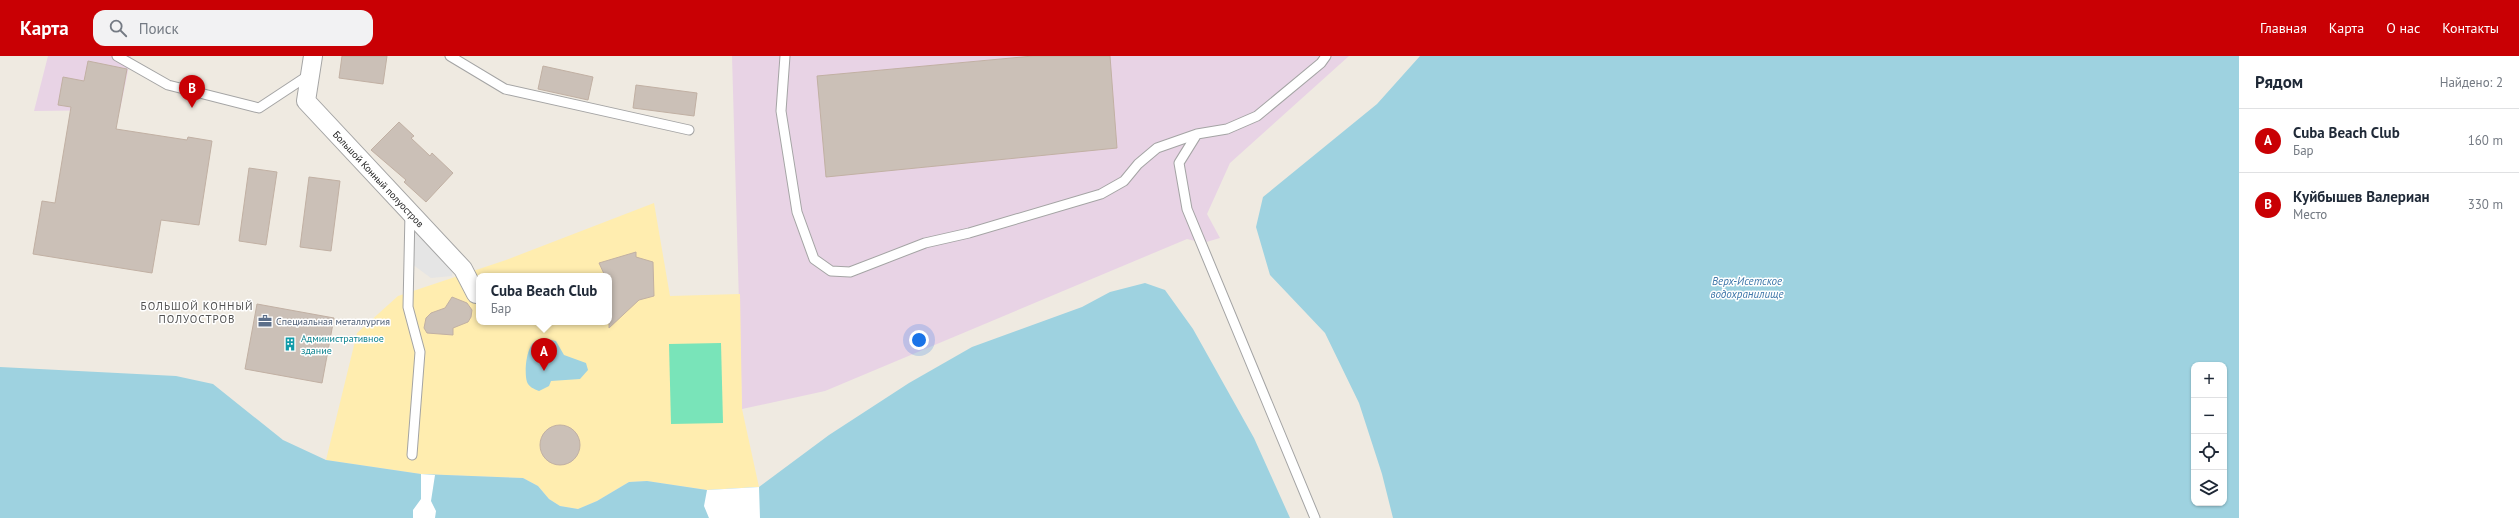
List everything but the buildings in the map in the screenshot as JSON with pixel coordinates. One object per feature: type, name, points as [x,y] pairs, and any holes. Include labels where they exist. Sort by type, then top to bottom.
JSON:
[{"type":"street","name":"Большой Конный полуостров","points":[[313,56],[306,100],[463,269],[476,294]]},
{"type":"lane","points":[[117,56],[168,85],[259,108],[310,74]]},
{"type":"lane","points":[[450,56],[505,89],[689,130]]},
{"type":"lane","points":[[785,56],[781,111],[797,212],[814,259],[831,271],[850,272],[925,243],[969,233],[1101,194],[1124,181],[1138,164],[1157,148],[1197,134],[1228,129],[1257,116],[1321,63],[1326,56]]},
{"type":"lane","points":[[1197,134],[1179,163],[1186,209],[1315,518]]},
{"type":"lane","points":[[410,212],[408,307],[420,352],[412,455]]},
{"type":"shaded area","points":[[48,56],[131,56],[120,110],[34,111]]},
{"type":"shaded area","points":[[732,56],[1349,56],[1230,163],[1207,214],[1220,238],[1203,243],[1187,239],[825,391],[742,409]]},
{"type":"shaded area","points":[[412,222],[453,268],[452,276],[431,278],[412,264]]},
{"type":"sand","points":[[654,203],[670,296],[740,294],[742,409],[759,487],[707,490],[647,481],[629,482],[597,501],[578,509],[560,506],[549,499],[538,486],[523,478],[421,474],[326,460],[357,333],[398,296],[506,260]]},
{"type":"green space","points":[[721,343],[723,423],[671,424],[669,344]]},
{"type":"water","name":"Верх-Исетское водохранилище","points":[[1420,56],[2239,56],[2239,518],[1393,518],[1382,474],[1359,403],[1325,333],[1270,275],[1256,227],[1263,197],[1377,104]]},
{"type":"water","points":[[1145,283],[1165,290],[1193,329],[1254,438],[1290,518],[0,518],[0,367],[176,376],[213,384],[283,440],[326,460],[421,474],[523,478],[538,486],[549,499],[560,506],[578,509],[597,501],[629,482],[647,481],[707,490],[759,487],[829,435],[909,383],[972,347],[1082,307],[1110,292]]},
{"type":"water","points":[[548,339],[556,341],[564,355],[586,363],[588,370],[580,379],[551,381],[549,386],[539,391],[530,387],[527,382],[526,372],[528,353],[536,341]]},
{"type":"pier","points":[[421,474],[435,475],[431,501],[436,511],[435,518],[413,518],[413,510],[421,499]]},
{"type":"pier","points":[[759,487],[760,518],[709,518],[704,506],[707,490]]},
{"type":"place","name":"Куйбышев Валериан","points":[[192,108]]},
{"type":"place","name":"Специальная металлургия","points":[[265,321]]},
{"type":"place","name":"Административное здание","points":[[290,344]]},
{"type":"place","name":"Cuba Beach Club","points":[[544,371]]},
{"type":"district","name":"БОЛЬШОЙ КОННЫЙ ПОЛУОСТРОВ","points":[[197,312]]}]
